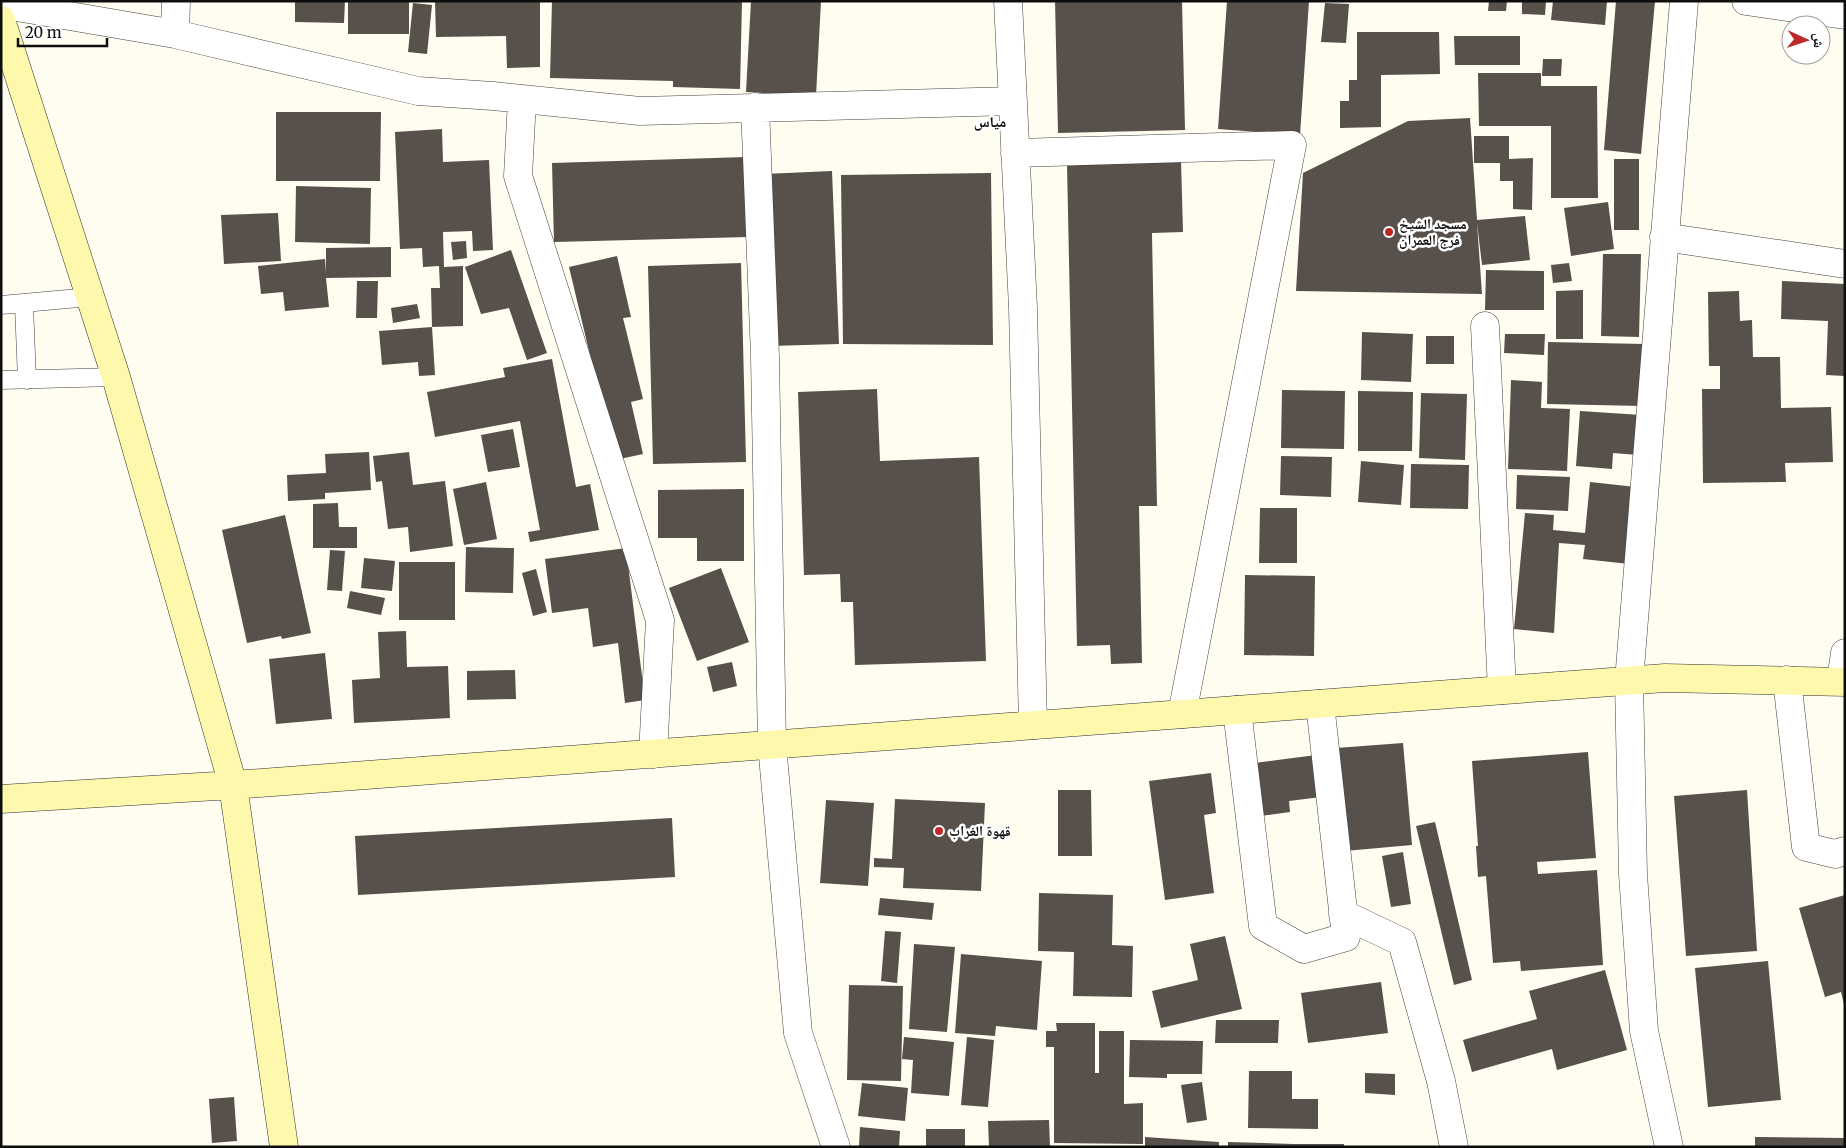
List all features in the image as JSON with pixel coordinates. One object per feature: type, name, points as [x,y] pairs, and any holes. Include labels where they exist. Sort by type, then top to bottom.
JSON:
[{"type":"street","points":[[175,34],[176,1]]},
{"type":"street","points":[[1008,1],[1022,308],[1033,725]]},
{"type":"street","points":[[1669,1147],[1644,1031],[1633,874],[1629,680],[1684,1]]},
{"type":"street","points":[[1746,1],[1845,15]]},
{"type":"street","points":[[1,7],[18,7],[175,34],[418,91],[640,111],[1013,101]]},
{"type":"street","points":[[1,20],[116,377],[233,785],[284,1147]]},
{"type":"street","points":[[522,100],[518,176],[660,620],[653,754]]},
{"type":"street","points":[[755,108],[766,357],[772,745],[798,1033],[836,1147]]},
{"type":"street","points":[[1015,153],[1292,145],[1182,714]]},
{"type":"street","points":[[1664,237],[1845,264]]},
{"type":"street","points":[[1485,326],[1502,690]]},
{"type":"street","points":[[1,799],[233,785],[1629,680],[1665,678],[1843,682],[1845,654]]},
{"type":"street","points":[[1787,680],[1806,846],[1835,854],[1845,851]]},
{"type":"street","points":[[1237,710],[1263,926],[1304,949],[1346,937],[1320,704]]},
{"type":"street","points":[[1343,914],[1402,942],[1441,1081],[1454,1147]]},
{"type":"lane","points":[[1,305],[24,305],[90,297]]},
{"type":"lane","points":[[24,305],[27,380]]},
{"type":"lane","points":[[1,380],[116,377]]},
{"type":"building","points":[[295,1],[345,1],[344,23],[295,22]]},
{"type":"building","points":[[348,1],[409,1],[409,34],[348,34]]},
{"type":"building","points":[[435,1],[540,1],[540,67],[507,68],[506,36],[436,37]]},
{"type":"building","points":[[552,1],[742,1],[740,89],[673,87],[673,81],[550,78]]},
{"type":"building","points":[[751,1],[821,1],[816,96],[746,92]]},
{"type":"building","points":[[1055,1],[1182,1],[1185,130],[1058,133]]},
{"type":"building","points":[[1227,1],[1309,1],[1300,135],[1218,129]]},
{"type":"building","points":[[1489,1],[1507,1],[1506,11],[1488,11]]},
{"type":"building","points":[[1522,1],[1546,1],[1545,15],[1522,14]]},
{"type":"building","points":[[1553,1],[1607,1],[1605,25],[1551,20]]},
{"type":"building","points":[[1616,1],[1655,1],[1641,154],[1604,150]]},
{"type":"building","points":[[413,3],[432,5],[427,54],[408,52]]},
{"type":"building","points":[[1325,3],[1349,4],[1346,43],[1321,42]]},
{"type":"building","points":[[1357,32],[1439,32],[1440,74],[1381,75],[1381,127],[1340,128],[1340,101],[1349,101],[1349,80],[1357,80]]},
{"type":"building","points":[[1454,36],[1520,36],[1520,65],[1455,65]]},
{"type":"building","points":[[1543,59],[1562,59],[1561,76],[1542,76]]},
{"type":"building","points":[[1478,73],[1541,73],[1541,86],[1597,86],[1598,198],[1551,198],[1551,126],[1479,126]]},
{"type":"building","points":[[276,112],[381,112],[380,181],[276,181]]},
{"type":"building","name":"مسجد الشيخ فرج العمران","points":[[1470,118],[1477,220],[1525,216],[1530,260],[1482,265],[1477,223],[1482,294],[1296,291],[1303,173],[1408,121]]},
{"type":"building","points":[[442,129],[443,162],[489,160],[493,250],[473,251],[472,231],[443,232],[444,267],[463,266],[463,326],[432,327],[431,288],[440,288],[439,266],[423,267],[422,248],[400,249],[395,132]]},
{"type":"building","points":[[1474,136],[1509,136],[1509,159],[1533,158],[1532,210],[1513,209],[1513,181],[1500,181],[1500,163],[1474,163]]},
{"type":"building","points":[[746,157],[748,237],[554,242],[552,163]]},
{"type":"building","points":[[1614,159],[1639,159],[1639,230],[1614,230]]},
{"type":"building","points":[[1181,161],[1183,232],[1152,233],[1157,506],[1139,506],[1142,663],[1111,664],[1110,645],[1077,646],[1067,164]]},
{"type":"building","points":[[832,171],[839,344],[771,346],[764,174]]},
{"type":"building","points":[[991,173],[993,345],[843,344],[841,175]]},
{"type":"building","points":[[296,186],[371,188],[370,244],[295,242]]},
{"type":"building","points":[[1608,202],[1614,249],[1571,256],[1564,208]]},
{"type":"building","points":[[278,213],[281,261],[224,264],[221,215]]},
{"type":"building","points":[[466,241],[467,258],[453,260],[451,242]]},
{"type":"building","points":[[391,247],[391,277],[326,278],[329,307],[285,311],[283,292],[261,294],[258,266],[325,259],[326,273],[326,248]]},
{"type":"building","points":[[511,250],[547,353],[527,360],[509,308],[481,314],[465,267]]},
{"type":"building","points":[[1603,254],[1641,254],[1639,337],[1601,336]]},
{"type":"building","points":[[617,256],[631,317],[623,318],[643,399],[631,402],[643,454],[615,460],[569,267]]},
{"type":"building","points":[[741,263],[746,462],[653,464],[648,266]]},
{"type":"building","points":[[1569,263],[1572,281],[1553,283],[1551,265]]},
{"type":"building","points":[[1486,270],[1544,271],[1544,310],[1485,310]]},
{"type":"building","points":[[357,281],[378,281],[377,318],[356,318]]},
{"type":"building","points":[[1782,281],[1845,284],[1845,376],[1826,375],[1828,321],[1781,319]]},
{"type":"building","points":[[1583,290],[1583,339],[1556,339],[1556,291]]},
{"type":"building","points":[[1739,291],[1740,321],[1752,320],[1753,357],[1780,357],[1781,408],[1831,407],[1833,462],[1785,463],[1786,482],[1703,483],[1702,389],[1720,389],[1720,366],[1709,366],[1708,292]]},
{"type":"building","points":[[417,304],[420,318],[393,323],[391,308]]},
{"type":"building","points":[[432,327],[435,375],[419,376],[418,362],[382,365],[379,331]]},
{"type":"building","points":[[1362,332],[1413,334],[1411,382],[1361,380]]},
{"type":"building","points":[[1505,334],[1545,334],[1544,355],[1504,353]]},
{"type":"building","points":[[1426,336],[1454,336],[1454,364],[1426,364]]},
{"type":"building","points":[[1548,342],[1644,344],[1643,406],[1547,404]]},
{"type":"building","points":[[552,359],[576,487],[590,484],[599,530],[530,542],[528,532],[540,530],[520,421],[435,437],[427,392],[505,377],[503,368]]},
{"type":"building","points":[[1511,380],[1542,382],[1541,408],[1570,409],[1567,471],[1508,469]]},
{"type":"building","points":[[877,389],[880,461],[979,457],[986,661],[855,665],[853,602],[841,602],[840,574],[804,575],[798,392]]},
{"type":"building","points":[[1282,390],[1345,391],[1344,449],[1281,448]]},
{"type":"building","points":[[1358,391],[1413,392],[1412,451],[1358,451]]},
{"type":"building","points":[[1421,393],[1467,394],[1465,460],[1419,458]]},
{"type":"building","points":[[1580,411],[1641,415],[1638,455],[1613,453],[1612,469],[1576,466]]},
{"type":"building","points":[[513,429],[520,467],[488,472],[481,435]]},
{"type":"building","points":[[369,452],[371,490],[325,493],[325,499],[288,501],[287,475],[326,473],[325,454]]},
{"type":"building","points":[[409,452],[413,485],[445,481],[453,546],[410,552],[408,527],[388,529],[382,481],[376,482],[373,456]]},
{"type":"building","points":[[1281,456],[1332,457],[1331,497],[1280,495]]},
{"type":"building","points":[[1361,461],[1404,465],[1401,505],[1358,502]]},
{"type":"building","points":[[1411,464],[1469,465],[1468,509],[1410,508]]},
{"type":"building","points":[[1517,475],[1570,477],[1568,511],[1516,509]]},
{"type":"building","points":[[486,482],[497,539],[464,545],[453,489]]},
{"type":"building","points":[[1590,482],[1636,487],[1629,564],[1583,559],[1585,545],[1559,543],[1554,633],[1514,629],[1525,513],[1554,515],[1553,530],[1585,533]]},
{"type":"building","points":[[744,489],[744,561],[697,561],[697,538],[658,538],[658,490]]},
{"type":"building","points":[[338,503],[339,527],[357,527],[357,548],[313,548],[313,504]]},
{"type":"building","points":[[1260,508],[1297,508],[1297,563],[1259,563]]},
{"type":"building","points":[[285,515],[311,633],[282,639],[281,636],[247,643],[222,530]]},
{"type":"building","points":[[466,547],[514,548],[513,593],[465,592]]},
{"type":"building","points":[[626,548],[645,700],[625,703],[618,643],[593,647],[588,608],[552,613],[545,559]]},
{"type":"building","points":[[330,550],[345,551],[342,591],[327,590]]},
{"type":"building","points":[[364,558],[395,561],[392,591],[361,588]]},
{"type":"building","points":[[399,562],[455,562],[455,620],[399,620]]},
{"type":"building","points":[[721,568],[749,642],[697,661],[669,588]]},
{"type":"building","points":[[536,569],[547,612],[533,616],[522,573]]},
{"type":"building","points":[[1245,575],[1315,576],[1314,656],[1244,655]]},
{"type":"building","points":[[350,591],[385,598],[381,615],[347,608]]},
{"type":"building","points":[[406,631],[407,667],[448,666],[450,718],[354,723],[352,680],[380,678],[378,632]]},
{"type":"building","points":[[325,653],[332,719],[276,724],[269,659]]},
{"type":"building","points":[[732,662],[737,686],[713,692],[707,667]]},
{"type":"building","points":[[515,670],[516,699],[467,700],[467,671]]},
{"type":"building","points":[[1403,743],[1412,845],[1345,851],[1336,748]]},
{"type":"building","points":[[1588,752],[1596,858],[1537,862],[1538,874],[1597,870],[1603,965],[1521,971],[1520,961],[1493,963],[1486,876],[1478,877],[1476,846],[1478,846],[1472,761]]},
{"type":"building","points":[[1316,755],[1321,797],[1289,801],[1290,812],[1260,816],[1254,763]]},
{"type":"building","points":[[1211,773],[1216,813],[1204,815],[1214,893],[1165,900],[1149,781]]},
{"type":"building","points":[[1058,790],[1091,790],[1092,856],[1058,856]]},
{"type":"building","points":[[1747,790],[1757,951],[1686,956],[1674,796]]},
{"type":"building","name":"قهوة الغراب","points":[[895,799],[985,803],[981,891],[903,888],[904,868],[874,867],[874,858],[892,859]]},
{"type":"building","points":[[826,800],[874,803],[868,886],[820,883]]},
{"type":"building","points":[[672,818],[675,877],[358,895],[355,836]]},
{"type":"building","points":[[1435,822],[1472,980],[1454,985],[1416,826]]},
{"type":"building","points":[[1403,852],[1411,904],[1391,907],[1382,856]]},
{"type":"building","points":[[1039,893],[1113,895],[1112,945],[1133,946],[1132,997],[1073,996],[1074,952],[1038,951]]},
{"type":"building","points":[[1845,895],[1844,1004],[1841,992],[1825,997],[1799,908]]},
{"type":"building","points":[[880,898],[934,903],[932,920],[878,915]]},
{"type":"building","points":[[885,931],[901,932],[897,983],[881,981]]},
{"type":"building","points":[[1225,936],[1242,1009],[1161,1028],[1152,991],[1198,980],[1190,944]]},
{"type":"building","points":[[914,944],[955,947],[947,1032],[909,1029]]},
{"type":"building","points":[[961,954],[1042,961],[1037,1030],[996,1026],[995,1036],[955,1033]]},
{"type":"building","points":[[1768,961],[1781,1100],[1708,1107],[1695,968]]},
{"type":"building","points":[[1605,970],[1627,1050],[1557,1070],[1552,1049],[1472,1072],[1463,1040],[1537,1019],[1529,991]]},
{"type":"building","points":[[1381,982],[1388,1033],[1308,1043],[1301,993]]},
{"type":"building","points":[[849,985],[903,986],[901,1081],[847,1080]]},
{"type":"building","points":[[1216,1020],[1279,1020],[1278,1043],[1215,1043]]},
{"type":"building","points":[[1056,1023],[1095,1023],[1095,1073],[1099,1073],[1099,1031],[1124,1031],[1124,1104],[1143,1103],[1143,1144],[1054,1143],[1054,1047],[1046,1047],[1046,1031],[1057,1031]]},
{"type":"building","points":[[904,1037],[954,1042],[949,1096],[911,1093],[913,1060],[902,1059]]},
{"type":"building","points":[[967,1037],[994,1040],[988,1107],[961,1105]]},
{"type":"building","points":[[1130,1040],[1203,1041],[1202,1074],[1167,1074],[1167,1078],[1129,1077]]},
{"type":"building","points":[[1249,1071],[1292,1071],[1292,1099],[1318,1099],[1318,1129],[1248,1128]]},
{"type":"building","points":[[1365,1073],[1395,1074],[1395,1095],[1365,1093]]},
{"type":"building","points":[[1202,1082],[1207,1120],[1187,1123],[1181,1085]]},
{"type":"building","points":[[862,1083],[908,1088],[905,1121],[858,1116]]},
{"type":"building","points":[[234,1097],[237,1141],[212,1143],[209,1099]]},
{"type":"building","points":[[1049,1120],[1050,1147],[989,1147],[988,1121]]},
{"type":"building","points":[[860,1127],[900,1131],[899,1147],[859,1147]]},
{"type":"building","points":[[926,1129],[965,1129],[965,1147],[926,1147]]},
{"type":"building","points":[[1145,1137],[1219,1142],[1219,1147],[1145,1147]]},
{"type":"building","points":[[1755,1137],[1845,1138],[1845,1147],[1755,1147]]},
{"type":"building","points":[[1228,1142],[1344,1144],[1344,1147],[1228,1147]]},
{"type":"place","name":"مسجد الشيخ فرج العمران","points":[[1389,232]]},
{"type":"place","name":"قهوة الغراب","points":[[939,831]]},
{"type":"district","name":"مياس","points":[[990,122]]}]
